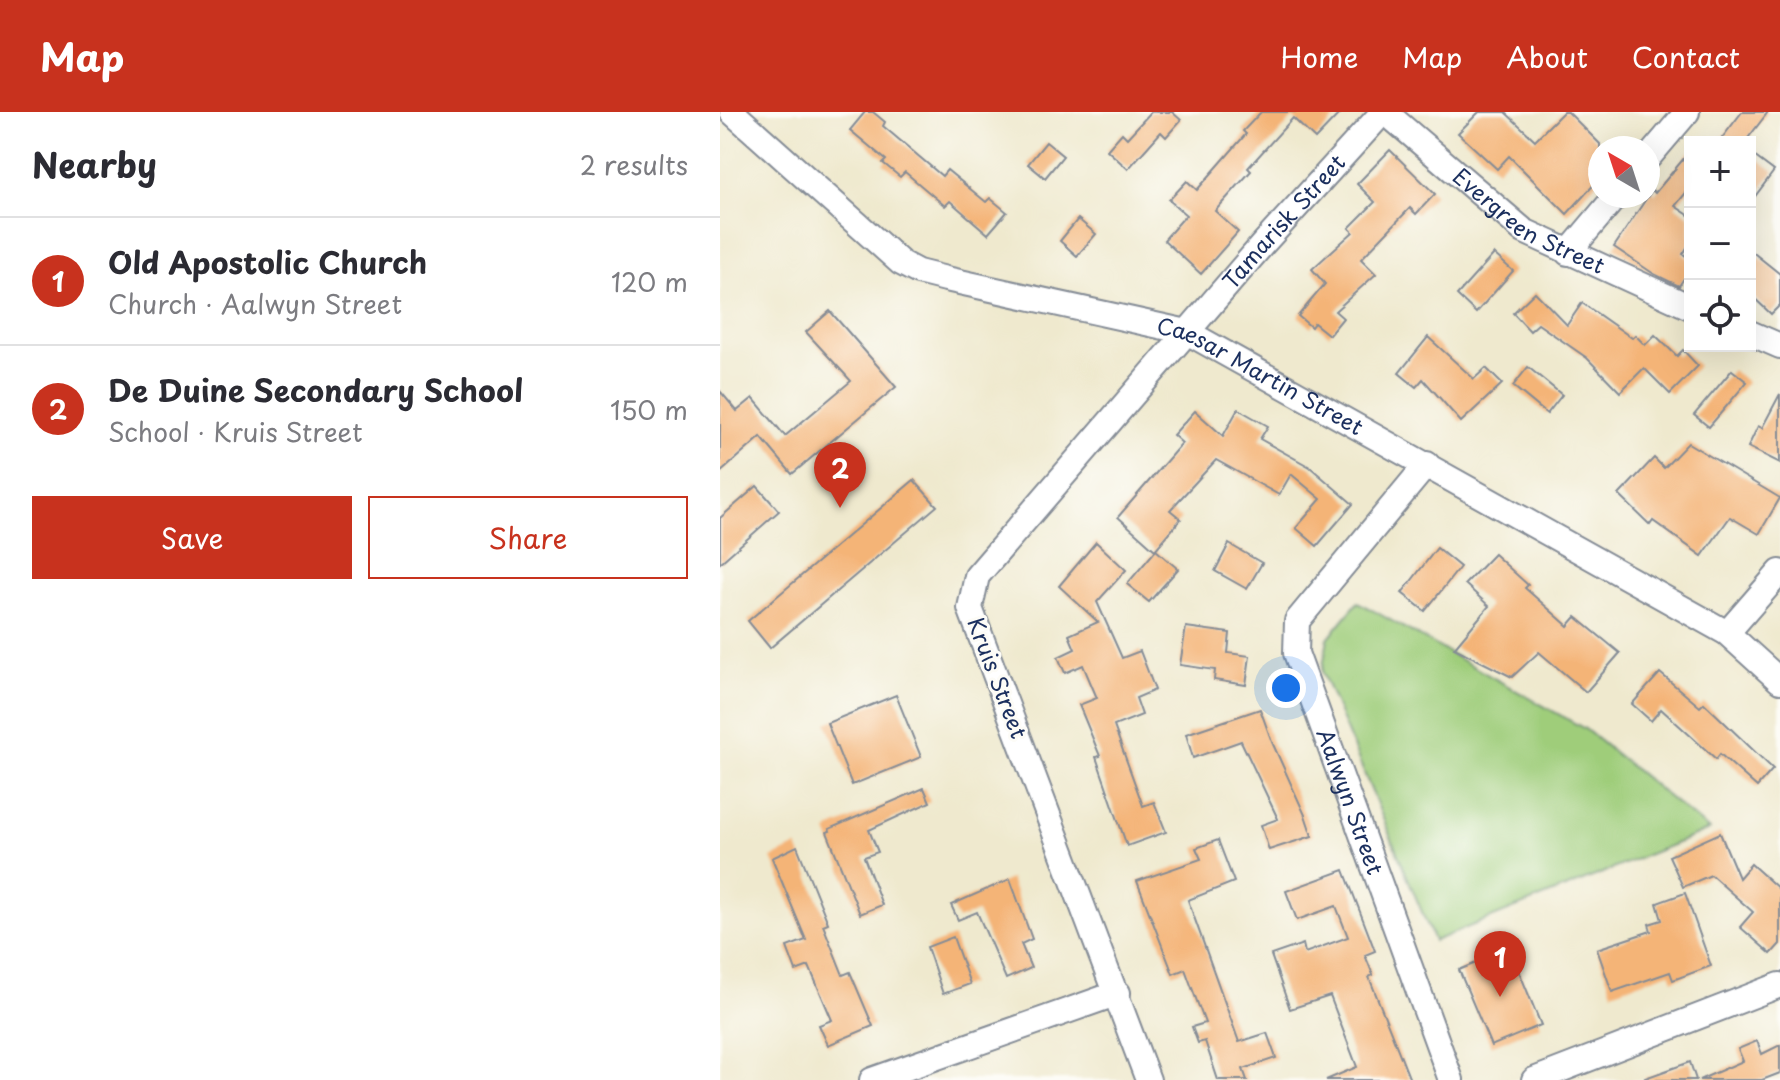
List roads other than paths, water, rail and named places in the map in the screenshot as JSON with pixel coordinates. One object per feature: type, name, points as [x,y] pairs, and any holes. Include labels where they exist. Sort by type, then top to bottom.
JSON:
[{"type":"street","name":"Caesar Martin Street","points":[[732,112],[901,263],[918,272],[1187,332],[1727,633],[1780,681]]},
{"type":"street","name":"Tamarisk Street","points":[[1187,332],[1384,112]]},
{"type":"street","name":"Evergreen Street","points":[[1384,112],[1524,231],[1684,304]]},
{"type":"street","points":[[1660,144],[1687,112]]},
{"type":"street","points":[[1568,253],[1606,208]]},
{"type":"street","name":"Kruis Street","points":[[1148,1080],[1118,993],[970,608],[977,576],[1187,332]]},
{"type":"street","points":[[1756,336],[1780,346]]},
{"type":"street","name":"Aalwyn Street","points":[[1427,464],[1297,621],[1296,653],[1451,1080]]},
{"type":"street","points":[[1727,633],[1780,572]]},
{"type":"street","points":[[1534,1080],[1780,985]]},
{"type":"street","points":[[872,1080],[1118,993]]},
{"type":"place","name":"De Duine Secondary School","points":[[840,508]]},
{"type":"place","name":"Old Apostolic Church","points":[[1500,997]]}]
